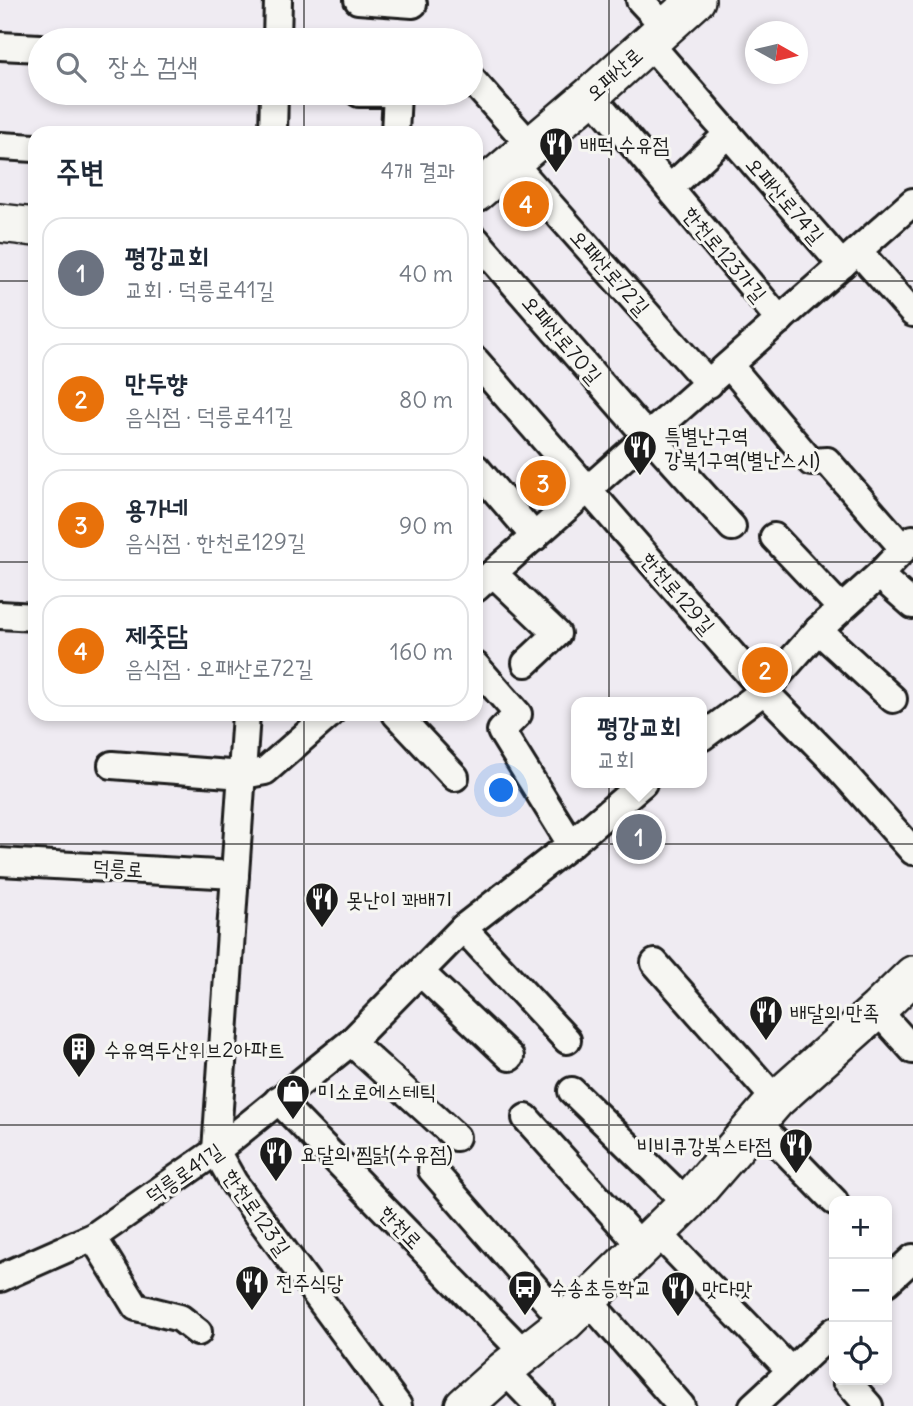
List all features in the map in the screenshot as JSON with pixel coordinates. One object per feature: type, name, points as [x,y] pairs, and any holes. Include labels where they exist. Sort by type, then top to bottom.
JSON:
[{"type":"main road","name":"오패산로","points":[[483,187],[592,94],[696,0]]},
{"type":"main road","points":[[0,223],[28,226]]},
{"type":"main road","points":[[464,1406],[576,1311],[650,1240],[687,1203],[766,1111],[913,975]]},
{"type":"street","points":[[277,28],[278,0]]},
{"type":"street","points":[[358,0],[413,4]]},
{"type":"street","name":"오패산로74길","points":[[640,0],[657,35],[728,134],[850,258],[913,313]]},
{"type":"street","points":[[0,46],[28,47]]},
{"type":"street","name":"한천로123가길","points":[[592,94],[780,320]]},
{"type":"street","points":[[483,97],[520,153]]},
{"type":"street","points":[[273,126],[274,105]]},
{"type":"street","points":[[395,126],[396,105]]},
{"type":"street","points":[[670,188],[728,134]]},
{"type":"street","points":[[0,146],[28,148]]},
{"type":"street","name":"오패산로72길","points":[[520,153],[709,384]]},
{"type":"street","name":"한천로123가길","points":[[526,663],[558,634],[484,580],[913,202]]},
{"type":"street","name":"오패산로70길","points":[[483,248],[637,425],[732,527]]},
{"type":"street","points":[[707,733],[764,691],[818,630],[879,575],[908,543],[827,461],[811,461],[729,365]]},
{"type":"street","name":"한천로129길","points":[[483,369],[764,691],[831,759],[913,852]]},
{"type":"street","points":[[483,476],[535,537]]},
{"type":"street","points":[[774,537],[841,608]]},
{"type":"street","points":[[879,575],[913,605]]},
{"type":"street","points":[[0,615],[28,617]]},
{"type":"street","points":[[818,630],[893,699]]},
{"type":"street","points":[[483,674],[518,714],[501,731],[571,844]]},
{"type":"street","name":"한천로123길","points":[[246,721],[216,1151],[234,1183],[398,1406]]},
{"type":"street","points":[[112,765],[243,775],[265,771],[322,721]]},
{"type":"street","points":[[403,721],[455,777]]},
{"type":"street","name":"덕릉로41길","points":[[0,1278],[93,1237],[216,1151],[351,1042],[463,928],[571,844],[637,788]]},
{"type":"street","name":"덕릉로","points":[[0,862],[235,874]]},
{"type":"street","points":[[463,928],[567,1040]]},
{"type":"street","points":[[655,963],[830,1196]]},
{"type":"street","points":[[420,971],[510,1058]]},
{"type":"street","points":[[877,1010],[913,1050]]},
{"type":"street","points":[[351,1042],[456,1137]]},
{"type":"street","points":[[572,1091],[687,1203]]},
{"type":"street","name":"한천로","points":[[278,1100],[514,1362],[539,1406]]},
{"type":"street","points":[[526,1118],[650,1240],[791,1371]]},
{"type":"street","points":[[432,1170],[576,1311],[681,1406]]},
{"type":"street","points":[[93,1237],[136,1307],[180,1318],[198,1332]]},
{"type":"street","points":[[752,1406],[791,1371],[829,1348]]},
{"type":"street","points":[[850,1385],[869,1406]]},
{"type":"place","name":"배떡 수유점","points":[[556,174]]},
{"type":"place","name":"제줏담","points":[[526,204]]},
{"type":"place","name":"특별난구역 강북1구역(별난스시)","points":[[640,477]]},
{"type":"place","name":"용가네","points":[[543,483]]},
{"type":"place","name":"만두향","points":[[765,670]]},
{"type":"place","name":"평강교회","points":[[639,837]]},
{"type":"place","name":"못난이 꽈배기","points":[[322,929]]},
{"type":"place","name":"배달의 만족","points":[[766,1042]]},
{"type":"place","name":"수유역두산위브2아파트","points":[[79,1079]]},
{"type":"place","name":"미소로에스테틱","points":[[293,1121]]},
{"type":"place","name":"비비큐강북스타점","points":[[796,1175]]},
{"type":"place","name":"요달의 찜닭(수유점)","points":[[276,1183]]},
{"type":"place","name":"전주식당","points":[[252,1312]]},
{"type":"place","name":"수송초등학교","points":[[525,1317]]},
{"type":"place","name":"맛다맛","points":[[678,1318]]}]
